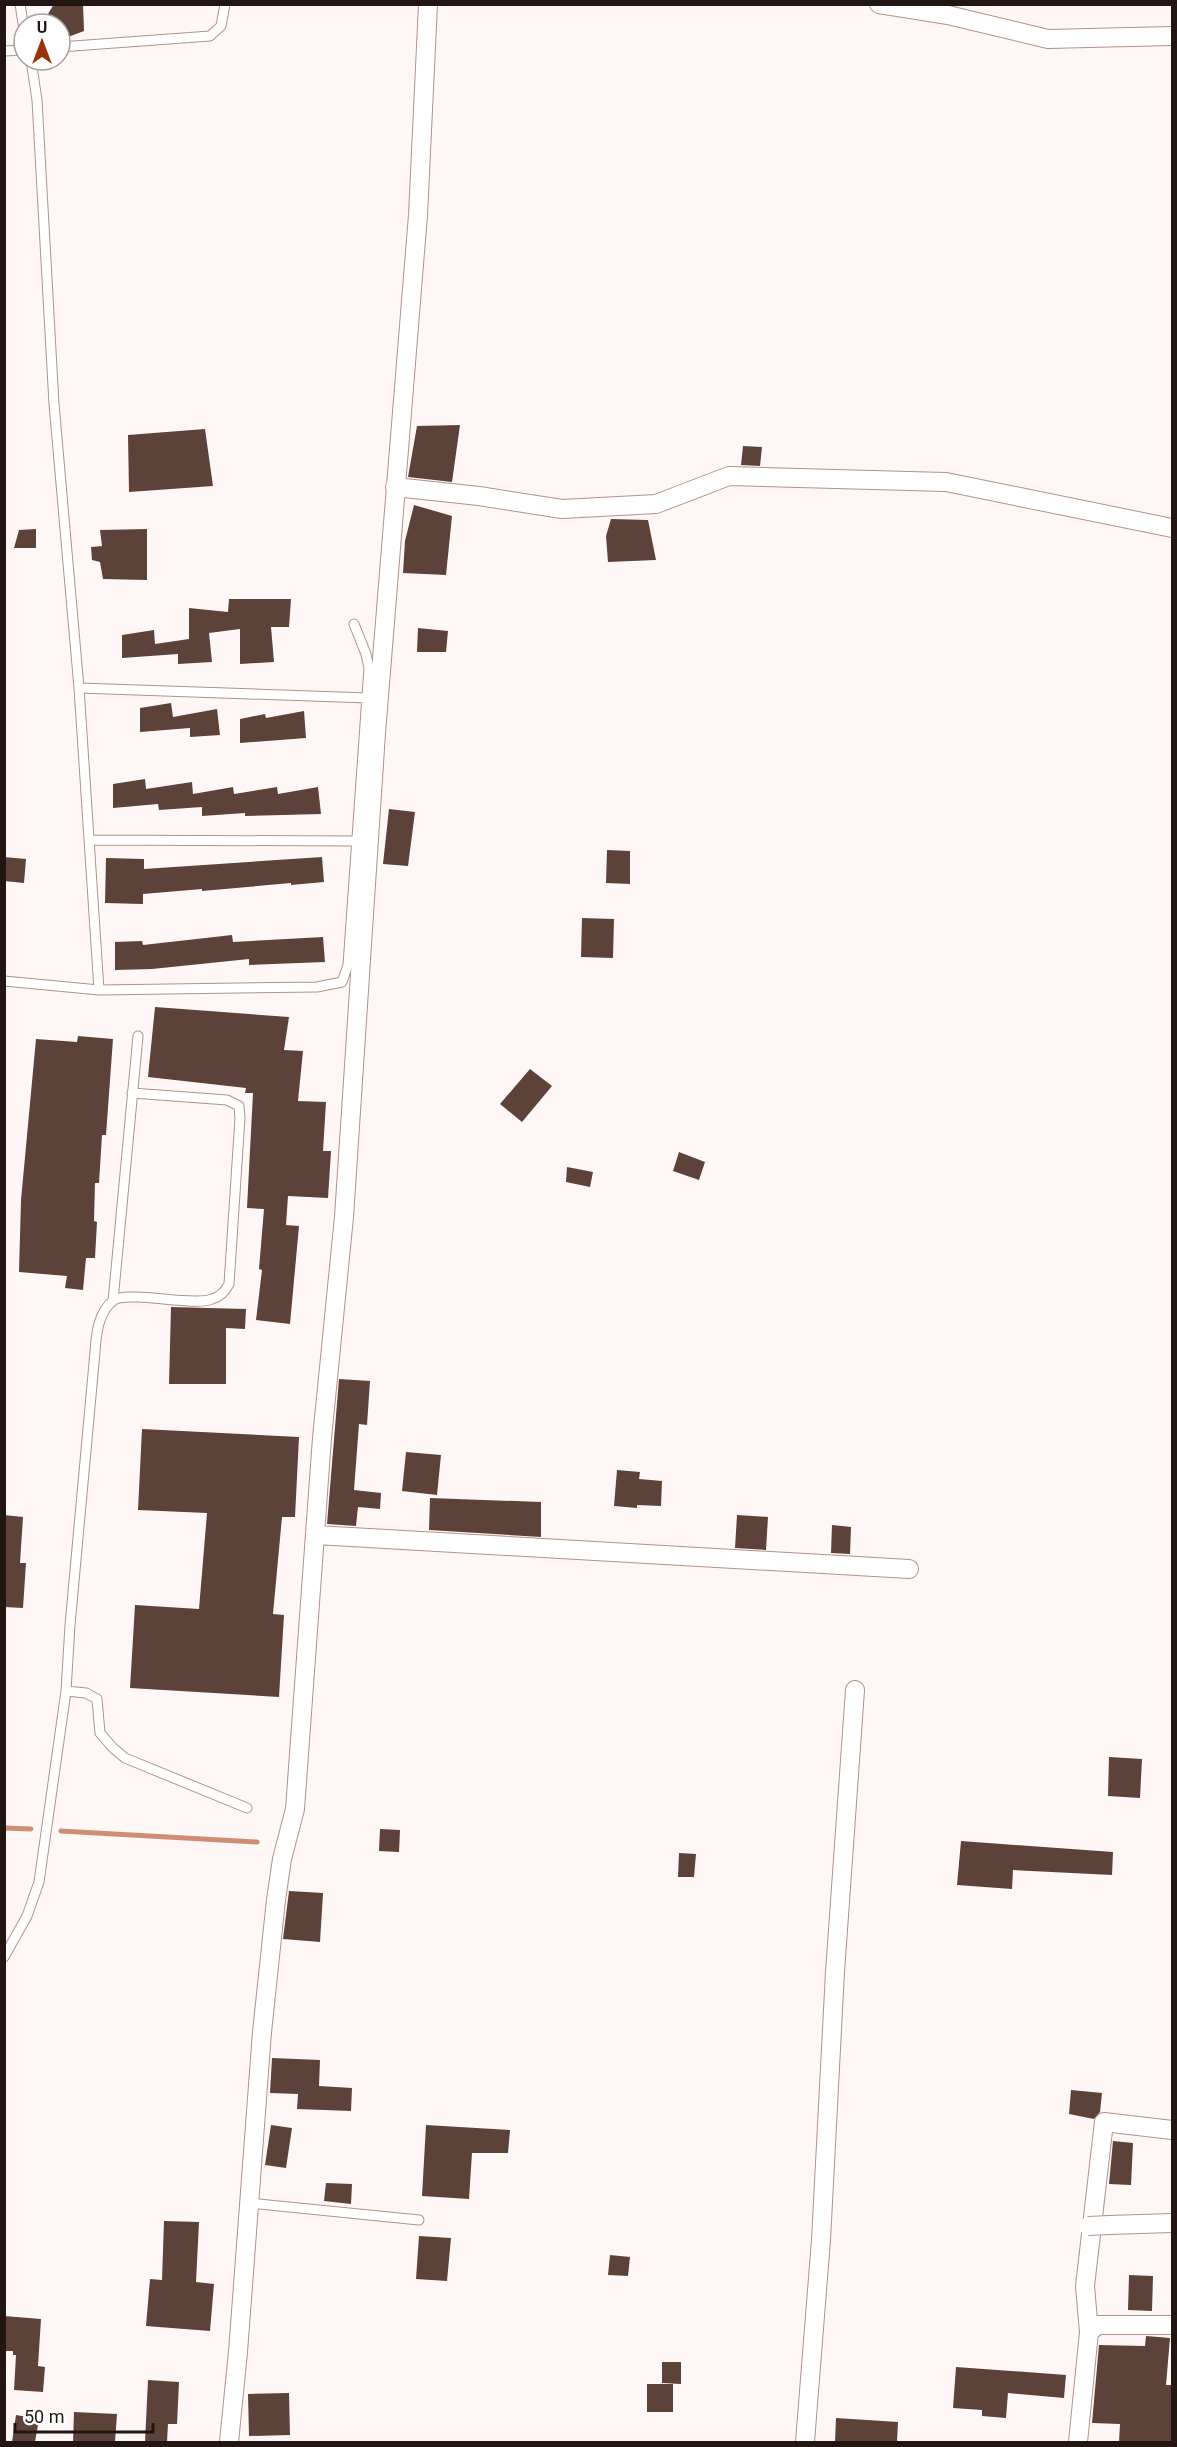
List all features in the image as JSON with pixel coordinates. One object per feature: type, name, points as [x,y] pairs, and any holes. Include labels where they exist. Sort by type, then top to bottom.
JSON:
[{"type":"street","points":[[229,2442],[262,2032],[282,1859],[295,1809],[322,1437],[345,1217],[375,745],[418,215],[428,4]]},
{"type":"street","points":[[879,4],[948,15],[1048,39],[1173,36]]},
{"type":"street","points":[[395,487],[479,496],[562,509],[656,504],[729,476],[946,482],[1173,528]]},
{"type":"street","points":[[316,1535],[909,1569]]},
{"type":"street","points":[[805,2442],[821,2240],[855,1690]]},
{"type":"street","points":[[1078,2442],[1089,2332],[1085,2286],[1104,2122],[1173,2130]]},
{"type":"street","points":[[1088,2226],[1173,2223]]},
{"type":"street","points":[[1089,2332],[1098,2325],[1173,2325]]},
{"type":"lane","points":[[72,46],[210,36],[221,26],[225,4]]},
{"type":"lane","points":[[33,72],[42,172],[54,404],[80,688],[99,990]]},
{"type":"lane","points":[[4,981],[99,990],[316,987],[342,982],[348,965],[355,841],[368,698],[369,668],[354,624]]},
{"type":"lane","points":[[80,688],[368,698]]},
{"type":"lane","points":[[90,840],[355,841]]},
{"type":"lane","points":[[4,1956],[27,1916],[39,1882],[50,1813],[66,1691],[97,1332],[103,1315],[113,1300],[138,1036]]},
{"type":"lane","points":[[113,1300],[129,1297],[213,1299],[226,1290],[230,1284],[239,1106],[227,1100],[132,1093]]},
{"type":"lane","points":[[66,1691],[86,1693],[97,1700],[100,1733],[130,1762],[194,1785],[247,1808]]},
{"type":"lane","points":[[249,2203],[419,2220]]},
{"type":"building","points":[[54,4],[83,4],[84,31],[72,36],[72,12],[49,12]]},
{"type":"building","points":[[460,425],[452,482],[408,477],[417,426]]},
{"type":"building","points":[[205,429],[213,486],[129,492],[128,435]]},
{"type":"building","points":[[743,446],[762,447],[760,466],[741,465]]},
{"type":"building","points":[[414,505],[452,516],[446,575],[403,573],[405,541]]},
{"type":"building","points":[[611,519],[648,520],[656,560],[608,562],[606,536]]},
{"type":"building","points":[[36,529],[36,548],[14,548],[19,530]]},
{"type":"building","points":[[147,529],[147,580],[103,579],[100,562],[92,560],[91,547],[102,546],[100,530]]},
{"type":"building","points":[[229,599],[291,599],[289,627],[271,627],[274,662],[240,664],[240,629],[209,633],[212,662],[178,664],[178,654],[122,658],[122,635],[154,630],[155,644],[189,639],[189,608],[228,612]]},
{"type":"building","points":[[418,628],[448,631],[446,652],[417,652]]},
{"type":"building","points":[[171,703],[173,717],[217,709],[220,735],[190,737],[190,728],[140,732],[140,708]]},
{"type":"building","points":[[304,711],[306,738],[240,743],[240,719],[265,714],[266,718]]},
{"type":"building","points":[[145,779],[146,789],[192,782],[193,794],[233,787],[234,794],[277,787],[278,794],[318,787],[321,814],[245,816],[245,813],[202,816],[202,807],[159,810],[158,804],[113,808],[113,784]]},
{"type":"building","points":[[389,809],[415,812],[408,866],[383,864]]},
{"type":"building","points":[[607,850],[630,851],[630,884],[606,883]]},
{"type":"building","points":[[4,857],[26,859],[24,883],[4,881]]},
{"type":"building","points":[[322,857],[324,882],[143,894],[143,904],[105,903],[106,858],[144,859],[144,869]]},
{"type":"building","points":[[582,918],[614,919],[613,958],[581,957]]},
{"type":"building","points":[[232,935],[233,942],[323,937],[325,962],[249,965],[249,959],[152,969],[115,970],[115,942],[142,941],[143,945]]},
{"type":"building","points":[[155,1007],[289,1017],[284,1050],[303,1051],[298,1101],[326,1102],[323,1151],[331,1151],[328,1198],[288,1196],[286,1225],[299,1226],[290,1324],[256,1320],[262,1270],[259,1269],[264,1209],[247,1208],[253,1093],[245,1093],[246,1088],[148,1077]]},
{"type":"building","points":[[78,1036],[113,1039],[106,1135],[102,1135],[99,1183],[95,1183],[94,1221],[97,1222],[95,1258],[86,1258],[83,1290],[65,1288],[67,1276],[19,1272],[21,1200],[36,1039],[77,1042]]},
{"type":"building","points":[[530,1069],[552,1086],[522,1122],[500,1104]]},
{"type":"building","points":[[679,1152],[705,1162],[699,1180],[673,1171]]},
{"type":"building","points":[[567,1167],[593,1172],[590,1187],[566,1182]]},
{"type":"building","points":[[171,1307],[246,1309],[245,1329],[226,1328],[226,1384],[169,1384]]},
{"type":"building","points":[[339,1379],[370,1381],[367,1425],[359,1424],[354,1490],[381,1493],[380,1509],[358,1507],[356,1526],[327,1524]]},
{"type":"building","points":[[142,1429],[299,1437],[295,1517],[282,1517],[273,1614],[284,1615],[279,1697],[130,1688],[135,1605],[199,1609],[207,1513],[138,1510]]},
{"type":"building","points":[[406,1452],[441,1455],[437,1495],[402,1491]]},
{"type":"building","points":[[617,1470],[640,1472],[639,1479],[662,1481],[661,1506],[637,1505],[637,1508],[614,1506]]},
{"type":"building","points":[[430,1498],[541,1502],[541,1537],[429,1530]]},
{"type":"building","points":[[4,1515],[23,1517],[20,1563],[26,1563],[23,1608],[4,1607]]},
{"type":"building","points":[[737,1515],[768,1517],[766,1550],[735,1548]]},
{"type":"building","points":[[832,1525],[851,1527],[850,1554],[831,1553]]},
{"type":"building","points":[[1109,1757],[1142,1759],[1140,1798],[1108,1796]]},
{"type":"building","points":[[380,1829],[400,1830],[399,1852],[379,1851]]},
{"type":"building","points":[[961,1841],[1113,1852],[1112,1875],[1013,1870],[1012,1889],[957,1885]]},
{"type":"building","points":[[679,1853],[696,1854],[694,1877],[678,1877]]},
{"type":"building","points":[[289,1891],[323,1893],[320,1942],[283,1939]]},
{"type":"building","points":[[272,2058],[320,2060],[319,2086],[352,2088],[351,2111],[297,2109],[298,2094],[270,2093]]},
{"type":"building","points":[[1071,2090],[1102,2093],[1100,2112],[1094,2119],[1069,2114]]},
{"type":"building","points":[[271,2125],[292,2128],[286,2168],[265,2165]]},
{"type":"building","points":[[426,2125],[510,2130],[508,2153],[472,2153],[469,2199],[422,2196]]},
{"type":"building","points":[[1113,2141],[1133,2143],[1131,2185],[1109,2184]]},
{"type":"building","points":[[326,2183],[352,2184],[351,2204],[324,2201]]},
{"type":"building","points":[[164,2221],[199,2222],[196,2282],[214,2284],[210,2331],[146,2326],[150,2279],[162,2280]]},
{"type":"building","points":[[419,2236],[451,2238],[447,2281],[416,2279]]},
{"type":"building","points":[[610,2255],[630,2257],[628,2276],[608,2275]]},
{"type":"building","points":[[1129,2275],[1153,2276],[1152,2311],[1128,2310]]},
{"type":"building","points":[[4,2316],[41,2319],[38,2366],[45,2367],[43,2392],[14,2390],[16,2355],[13,2355],[13,2351],[4,2351]]},
{"type":"building","points":[[1146,2336],[1170,2338],[1166,2385],[1173,2385],[1173,2442],[1119,2442],[1120,2424],[1092,2423],[1099,2345],[1145,2346]]},
{"type":"building","points":[[662,2362],[681,2362],[681,2384],[662,2383]]},
{"type":"building","points":[[956,2367],[1066,2375],[1064,2398],[1008,2393],[1006,2418],[982,2416],[982,2410],[953,2408]]},
{"type":"building","points":[[148,2380],[179,2382],[177,2424],[168,2424],[167,2442],[145,2442]]},
{"type":"building","points":[[647,2384],[673,2384],[673,2412],[647,2412]]},
{"type":"building","points":[[289,2393],[290,2435],[249,2436],[248,2394]]},
{"type":"building","points":[[74,2412],[117,2414],[115,2442],[73,2442]]},
{"type":"building","points":[[16,2415],[39,2419],[35,2442],[12,2442]]},
{"type":"building","points":[[836,2418],[898,2422],[897,2442],[835,2442]]},
{"type":"waterway","points":[[4,1828],[31,1829]]},
{"type":"waterway","points":[[61,1831],[257,1842]]}]
